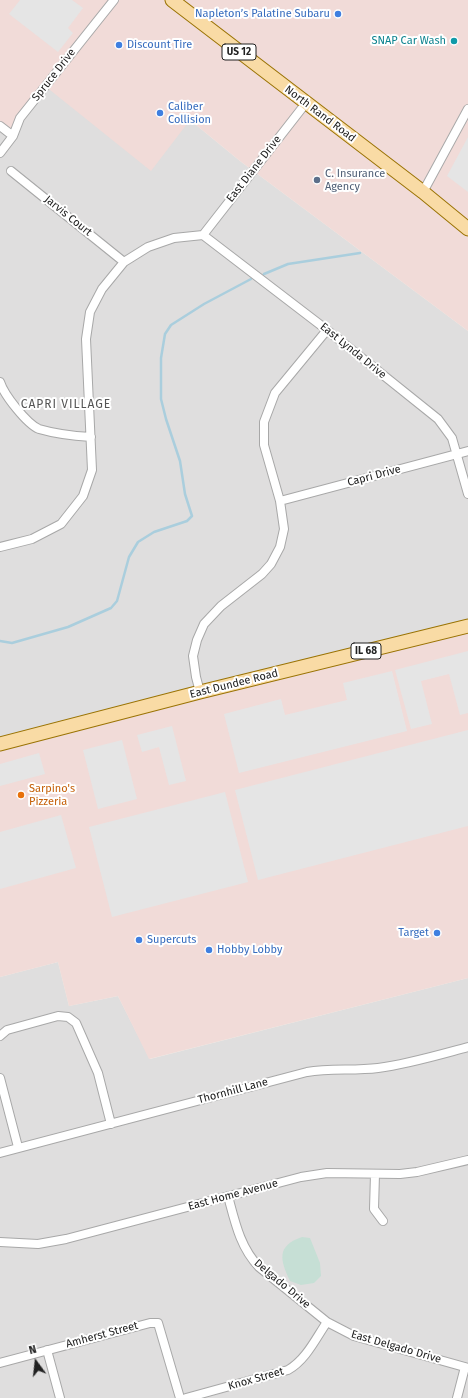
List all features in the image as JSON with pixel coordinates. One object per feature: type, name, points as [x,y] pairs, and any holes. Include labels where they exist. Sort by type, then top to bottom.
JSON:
[{"type":"main road","name":"North Rand Road","points":[[172,0],[423,192],[468,229]]},
{"type":"main road","name":"East Dundee Road","points":[[0,744],[200,692],[468,626]]},
{"type":"street","name":"Spruce Drive","points":[[0,153],[13,136],[20,118],[114,0]]},
{"type":"street","name":"East Diane Drive","points":[[203,235],[306,103]]},
{"type":"street","points":[[423,192],[468,109]]},
{"type":"street","points":[[0,126],[13,136]]},
{"type":"street","name":"Jarvis Court","points":[[11,171],[124,262]]},
{"type":"street","points":[[0,547],[32,539],[60,524],[83,496],[92,470],[86,339],[90,312],[102,289],[124,262],[148,247],[174,238],[203,235]]},
{"type":"street","name":"East Lynda Drive","points":[[203,235],[327,330],[438,419],[452,438],[468,494]]},
{"type":"street","points":[[200,692],[193,656],[197,640],[204,624],[221,606],[262,574],[271,564],[280,547],[284,529],[280,501],[264,445],[264,422],[275,393],[327,330]]},
{"type":"street","points":[[0,382],[2,389],[17,410],[37,428],[62,435],[91,437]]},
{"type":"street","name":"Capri Drive","points":[[280,501],[468,451]]},
{"type":"street","points":[[0,1036],[7,1030],[14,1028],[58,1016],[68,1017],[76,1024],[98,1074],[111,1124]]},
{"type":"street","name":"Thornhill Lane","points":[[0,1153],[18,1147],[307,1072],[392,1066],[468,1047]]},
{"type":"street","points":[[0,1078],[18,1147]]},
{"type":"street","name":"East Home Avenue","points":[[0,1242],[34,1244],[66,1239],[301,1177],[327,1173],[400,1174],[417,1172],[468,1160]]},
{"type":"street","points":[[375,1174],[374,1209],[383,1221]]},
{"type":"street","name":"Delgado Drive","points":[[228,1196],[239,1235],[251,1258],[259,1267],[327,1322]]},
{"type":"street","name":"East Delgado Drive","points":[[327,1322],[354,1336],[466,1368]]},
{"type":"street","name":"Knox Street","points":[[186,1398],[288,1370],[294,1367],[306,1353],[327,1322]]},
{"type":"street","name":"Amherst Street","points":[[0,1363],[150,1323],[158,1323],[180,1398]]},
{"type":"street","points":[[47,1350],[60,1398]]},
{"type":"street","points":[[457,1398],[466,1368]]},
{"type":"shaded area","points":[[0,0],[468,0],[468,331],[240,161],[190,120],[151,171],[45,86],[13,135],[0,126]]},
{"type":"shaded area","points":[[20,0],[72,0],[83,8],[68,28],[73,33],[58,52],[9,14]]},
{"type":"shaded area","points":[[45,86],[190,120],[240,161],[468,331],[468,626],[0,744],[0,126]]},
{"type":"shaded area","points":[[468,137],[468,192],[447,176]]},
{"type":"shaded area","points":[[468,626],[468,978],[149,1059],[118,996],[69,1006],[58,962],[0,977],[0,744]]},
{"type":"shaded area","points":[[468,651],[468,713],[460,715],[449,674],[421,681],[432,724],[411,729],[395,670]]},
{"type":"shaded area","points":[[392,671],[407,731],[239,773],[224,714],[281,699],[285,715],[347,700],[343,683]]},
{"type":"shaded area","points":[[172,726],[186,781],[169,785],[159,747],[142,752],[137,735]]},
{"type":"shaded area","points":[[468,730],[468,826],[258,880],[235,790]]},
{"type":"shaded area","points":[[122,740],[137,799],[98,809],[83,750]]},
{"type":"shaded area","points":[[39,753],[45,774],[0,786],[0,764]]},
{"type":"shaded area","points":[[225,792],[248,882],[112,917],[89,827]]},
{"type":"shaded area","points":[[61,815],[76,868],[0,889],[0,832]]},
{"type":"shaded area","points":[[58,962],[69,1006],[118,996],[150,1059],[468,978],[468,1398],[0,1398],[0,977]]},
{"type":"green space","points":[[302,1237],[310,1238],[320,1263],[321,1276],[314,1283],[301,1285],[290,1281],[284,1267],[282,1254],[288,1245]]},
{"type":"waterway","points":[[264,274],[288,264],[360,253]]},
{"type":"waterway","points":[[0,641],[12,643],[68,627],[111,608],[117,601],[129,557],[138,542],[154,532],[187,521],[192,516],[185,494],[180,461],[161,399],[161,358],[165,334],[171,325],[204,304],[251,279]]},
{"type":"place","name":"Napleton’s Palatine Subaru","points":[[338,14]]},
{"type":"place","name":"SNAP Car Wash","points":[[454,41]]},
{"type":"place","name":"Discount Tire","points":[[119,45]]},
{"type":"place","name":"Caliber Collision","points":[[160,113]]},
{"type":"place","name":"C. Insurance Agency","points":[[317,180]]},
{"type":"place","name":"Sarpino's Pizzeria","points":[[21,795]]},
{"type":"place","name":"Target","points":[[437,933]]},
{"type":"place","name":"Supercuts","points":[[139,940]]},
{"type":"place","name":"Hobby Lobby","points":[[209,950]]},
{"type":"district","name":"CAPRI VILLAGE","points":[[66,405]]}]
